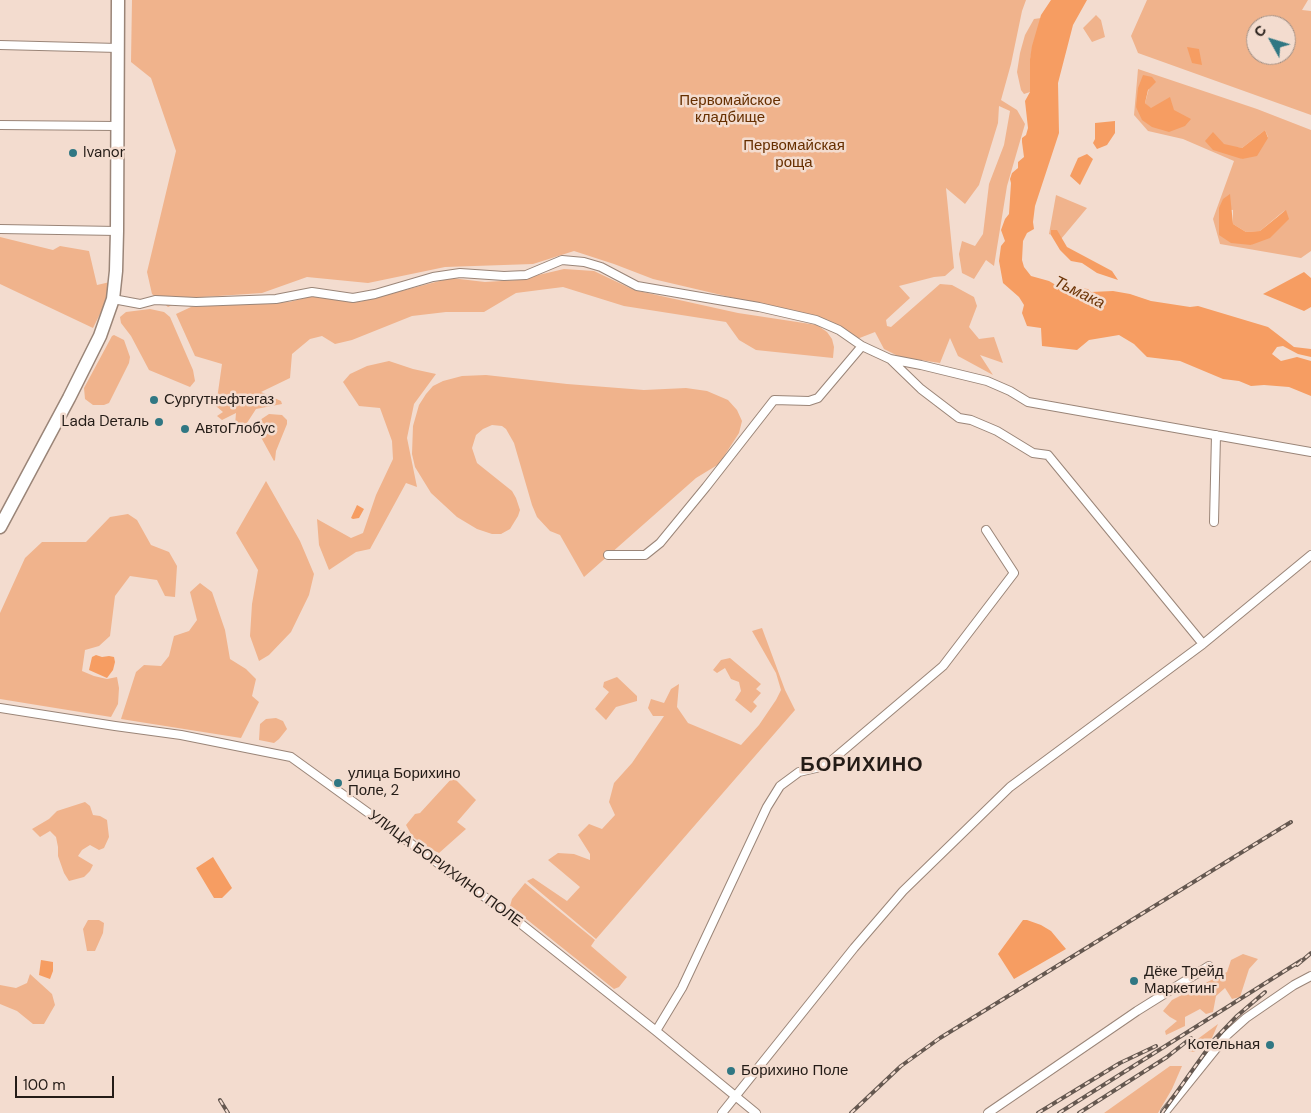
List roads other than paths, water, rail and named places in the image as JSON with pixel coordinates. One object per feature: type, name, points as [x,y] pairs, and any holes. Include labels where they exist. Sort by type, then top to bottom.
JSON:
[{"type":"main road","points":[[0,527],[83,371],[108,318],[113,300],[116,276],[117,231],[118,0]]},
{"type":"street","points":[[0,45],[118,48]]},
{"type":"street","points":[[0,125],[116,126]]},
{"type":"street","points":[[0,230],[117,231]]},
{"type":"street","points":[[113,300],[140,304],[155,300],[196,302],[276,299],[312,292],[353,298],[433,277],[460,273],[504,276],[526,275],[562,260],[584,262],[601,267],[637,286],[759,306],[816,320],[839,330],[862,346],[890,359],[921,364],[987,381],[1010,391],[1028,402],[1311,452]]},
{"type":"street","points":[[608,555],[645,555],[660,543],[706,488],[774,400],[809,401],[818,398],[862,346]]},
{"type":"street","points":[[890,359],[922,389],[959,418],[971,420],[997,431],[1033,453],[1048,455],[1203,644]]},
{"type":"street","points":[[1214,522],[1216,435]]},
{"type":"street","points":[[656,1031],[682,988],[767,807],[780,786],[798,772],[825,766],[943,666],[1014,573],[986,530]]},
{"type":"street","points":[[722,1113],[854,948],[897,898],[1010,787],[1203,644],[1311,555]]},
{"type":"street","name":"УЛИЦА БОРИХИНО ПОЛЕ","points":[[0,708],[181,735],[290,758],[510,916],[756,1113]]},
{"type":"street","points":[[988,1113],[1137,1010],[1210,966]]},
{"type":"street","points":[[1165,1112],[1227,1035],[1246,1018],[1294,985],[1311,976]]},
{"type":"water","name":"Тьмака","points":[[1051,0],[1087,0],[1073,25],[1058,83],[1059,133],[1035,206],[1034,229],[1027,233],[1023,241],[1022,260],[1024,267],[1031,276],[1049,281],[1069,291],[1078,288],[1088,289],[1091,292],[1113,291],[1151,301],[1190,307],[1198,306],[1268,327],[1294,347],[1311,349],[1311,357],[1298,354],[1283,346],[1277,347],[1272,354],[1281,361],[1297,357],[1311,361],[1311,396],[1289,387],[1251,386],[1239,381],[1223,379],[1180,361],[1147,357],[1134,344],[1119,335],[1089,340],[1077,350],[1042,346],[1041,328],[1027,326],[1022,313],[1024,305],[1019,297],[1003,283],[999,261],[1001,246],[1005,241],[1001,230],[1009,214],[1010,179],[1012,173],[1018,168],[1018,162],[1024,157],[1022,138],[1026,135],[1028,128],[1025,101],[1030,92],[1032,46],[1041,15]]},
{"type":"water","points":[[1187,47],[1199,49],[1202,65],[1192,63]]},
{"type":"water","points":[[1143,75],[1152,77],[1156,82],[1148,90],[1145,103],[1151,108],[1170,97],[1174,110],[1191,119],[1185,126],[1169,132],[1152,127],[1142,120],[1136,107],[1138,88]]},
{"type":"water","points":[[1115,121],[1115,133],[1107,145],[1097,149],[1093,143],[1095,139],[1095,123]]},
{"type":"water","points":[[1265,130],[1268,138],[1257,156],[1242,159],[1213,150],[1205,141],[1213,132],[1224,144],[1242,148]]},
{"type":"water","points":[[1087,154],[1093,159],[1080,185],[1070,176],[1078,158]]},
{"type":"water","points":[[1230,194],[1233,224],[1246,232],[1260,231],[1286,210],[1289,219],[1270,238],[1251,245],[1231,243],[1219,235],[1219,208],[1223,199]]},
{"type":"water","points":[[1051,230],[1057,230],[1067,247],[1112,271],[1118,280],[1097,273],[1082,263],[1071,261],[1060,250],[1051,235]]},
{"type":"water","points":[[1304,272],[1311,278],[1311,307],[1304,311],[1263,294]]},
{"type":"water","points":[[357,505],[364,509],[359,518],[353,519],[351,518]]},
{"type":"water","points":[[96,655],[114,657],[113,670],[107,678],[89,670],[92,657]]},
{"type":"water","points":[[213,857],[232,888],[222,898],[214,898],[196,868]]},
{"type":"water","points":[[1023,920],[1041,925],[1051,931],[1066,949],[1014,979],[998,954]]},
{"type":"water","points":[[41,960],[53,962],[53,971],[50,979],[39,975]]},
{"type":"railway","points":[[851,1113],[901,1066],[940,1038],[1291,822]]},
{"type":"railway","points":[[1297,965],[1311,953]]},
{"type":"railway","points":[[1059,1113],[1302,960]]},
{"type":"railway","points":[[1162,1113],[1214,1040],[1237,1016],[1265,992]]},
{"type":"railway","points":[[1079,1113],[1167,1057],[1191,1038]]},
{"type":"railway","points":[[1038,1113],[1120,1063],[1156,1046]]},
{"type":"railway","points":[[220,1100],[228,1113]]},
{"type":"place","name":"Ivanor","points":[[73,153]]},
{"type":"place","name":"Сургутнефтегаз","points":[[154,400]]},
{"type":"place","name":"Lada Dеталь","points":[[159,422]]},
{"type":"place","name":"АвтоГлобус","points":[[185,429]]},
{"type":"place","name":"улица Борихино Поле, 2","points":[[338,783]]},
{"type":"place","name":"Дёке Трейд Маркетинг","points":[[1134,981]]},
{"type":"place","name":"Котельная","points":[[1270,1045]]},
{"type":"place","name":"Борихино Поле","points":[[731,1071]]},
{"type":"district","name":"БОРИХИНО","points":[[862,766]]},
{"type":"park label","name":"Первомайское кладбище","points":[[730,110]]},
{"type":"park label","name":"Первомайская роща","points":[[794,154]]}]
